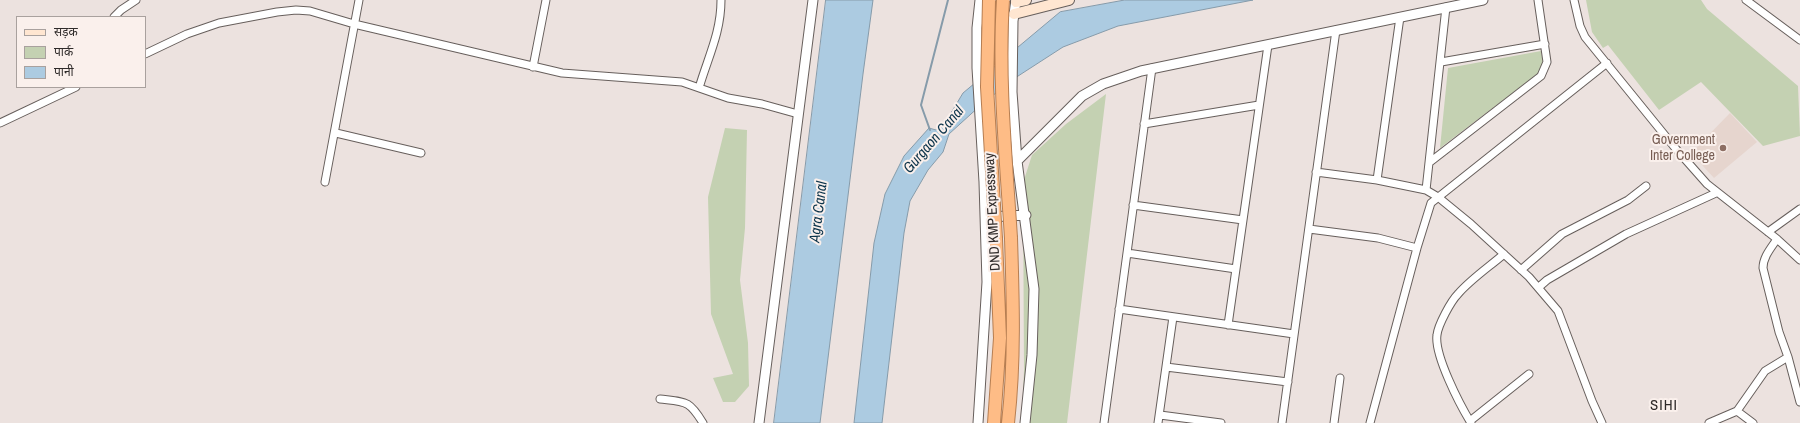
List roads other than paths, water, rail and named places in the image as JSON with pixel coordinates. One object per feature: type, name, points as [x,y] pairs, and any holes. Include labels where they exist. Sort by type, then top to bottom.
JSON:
[{"type":"highway","name":"DND KMP Expressway","points":[[989,0],[987,87],[1000,338],[994,423]]},
{"type":"highway","name":"DND KMP Expressway","points":[[1003,0],[1001,37],[1002,89],[1011,238],[1013,338],[1012,379],[1008,423]]},
{"type":"main road","points":[[1014,14],[1069,0]]},
{"type":"street","points":[[115,16],[136,0]]},
{"type":"street","points":[[325,182],[336,133],[359,0]]},
{"type":"street","points":[[533,67],[546,0]]},
{"type":"street","points":[[699,88],[707,62],[718,35],[722,0]]},
{"type":"street","points":[[759,423],[813,0]]},
{"type":"street","points":[[978,423],[987,282],[980,110],[977,74],[977,28],[980,0]]},
{"type":"street","points":[[1018,161],[1082,96],[1090,90],[1135,73],[1152,68],[1483,0]]},
{"type":"street","points":[[1430,162],[1542,76],[1547,62],[1538,0]]},
{"type":"street","points":[[1574,0],[1580,26],[1586,37],[1686,161],[1716,193],[1777,239],[1800,260]]},
{"type":"street","points":[[1746,0],[1800,40]]},
{"type":"street","points":[[1019,1],[1014,14],[1012,80],[1018,161],[1026,215],[1034,289],[1032,355],[1025,423]]},
{"type":"street","points":[[1426,190],[1446,8]]},
{"type":"street","points":[[146,54],[187,34],[219,23],[276,12],[296,10],[310,11],[354,24],[533,67],[562,73],[601,77],[682,82],[728,98],[762,104],[798,114]]},
{"type":"street","points":[[1377,180],[1400,17]]},
{"type":"street","points":[[1282,423],[1336,30]]},
{"type":"street","points":[[1228,325],[1268,44]]},
{"type":"street","points":[[1440,62],[1545,44]]},
{"type":"street","points":[[1370,423],[1417,248],[1430,207],[1438,197],[1607,63]]},
{"type":"street","points":[[1104,423],[1152,68]]},
{"type":"street","points":[[0,123],[74,88]]},
{"type":"street","points":[[1144,124],[1259,104]]},
{"type":"street","points":[[336,133],[421,152]]},
{"type":"street","points":[[1316,172],[1377,180],[1426,190],[1438,197],[1504,254],[1539,287],[1558,311],[1592,401],[1602,423]]},
{"type":"street","points":[[1521,270],[1562,234],[1628,200],[1646,186]]},
{"type":"street","points":[[1539,287],[1547,280],[1626,234],[1716,193]]},
{"type":"street","points":[[1133,204],[1243,220]]},
{"type":"street","points":[[1768,232],[1800,209]]},
{"type":"street","points":[[985,217],[1026,215]]},
{"type":"street","points":[[1309,229],[1378,238],[1417,248]]},
{"type":"street","points":[[1777,239],[1766,256],[1763,263],[1763,268],[1779,332],[1788,357],[1800,402]]},
{"type":"street","points":[[1127,253],[1236,269]]},
{"type":"street","points":[[1504,254],[1457,294],[1446,312],[1436,335],[1438,349],[1454,392],[1470,422],[1529,374]]},
{"type":"street","points":[[1119,310],[1294,334]]},
{"type":"street","points":[[1173,317],[1159,419],[1217,423]]},
{"type":"street","points":[[1708,423],[1737,411],[1765,371],[1788,357]]},
{"type":"street","points":[[1166,367],[1288,382]]},
{"type":"street","points":[[1334,423],[1340,378]]},
{"type":"street","points":[[660,399],[688,404],[695,410],[703,423]]},
{"type":"street","points":[[1737,411],[1753,423]]},
{"type":"water","name":"Agra Canal","points":[[826,0],[873,0],[820,423],[774,423]]},
{"type":"water","name":"Gurgaon Canal","points":[[1125,0],[1253,0],[1118,26],[1063,47],[1015,78],[982,104],[949,134],[943,152],[928,170],[910,201],[904,233],[882,423],[854,423],[874,243],[885,194],[904,156],[929,128],[936,130],[951,113],[963,93],[1060,12]]},
{"type":"waterway","name":"Gurgaon Canal","points":[[930,130],[921,105],[948,0]]},
{"type":"place","name":"Government Inter College","points":[[1723,148]]},
{"type":"district","name":"SIHI","points":[[1664,406]]}]
